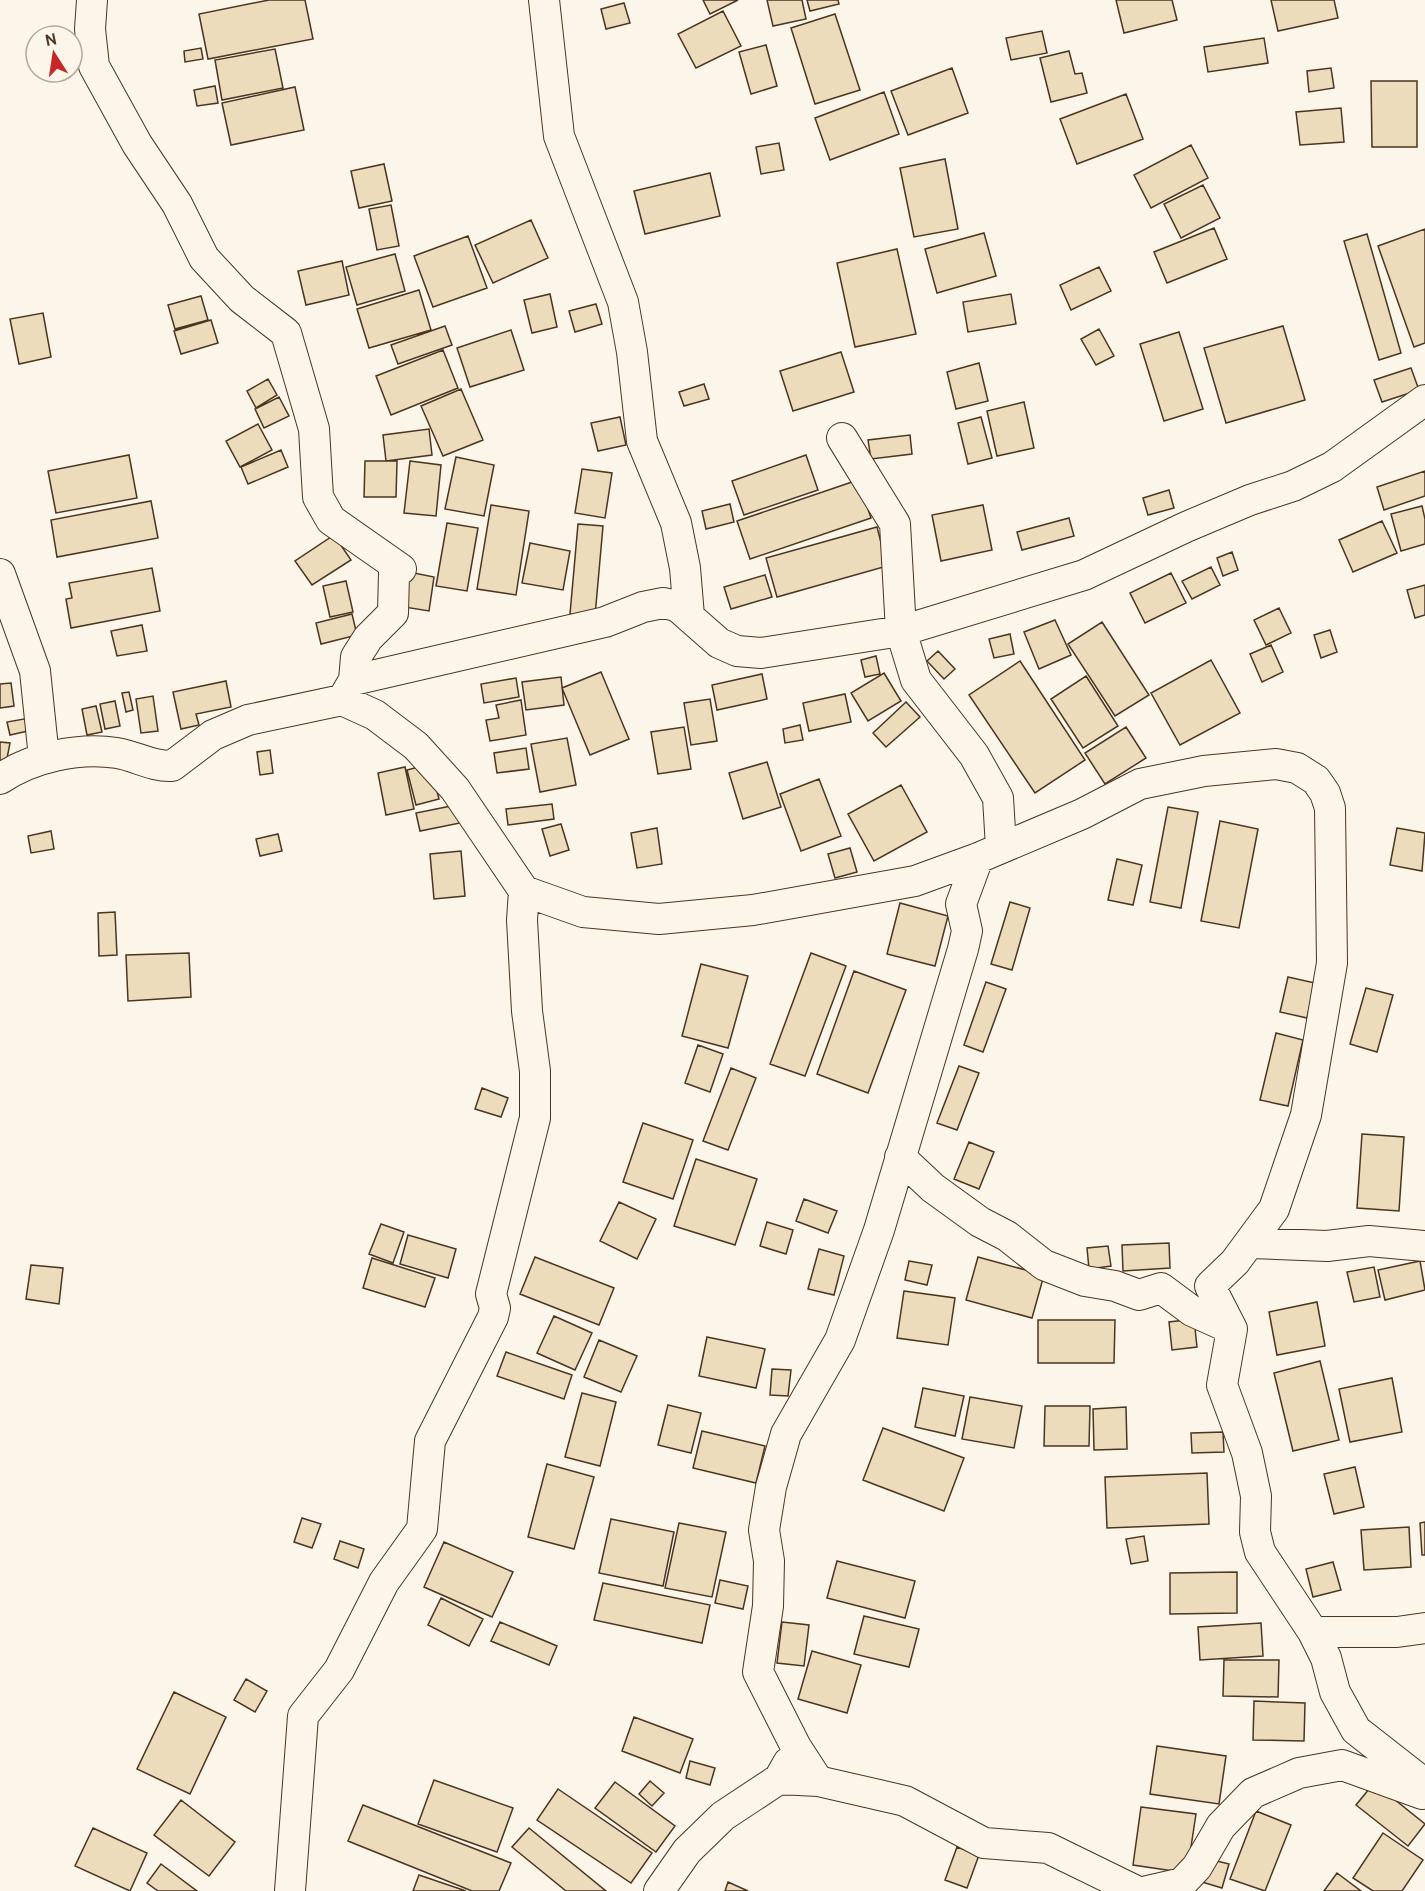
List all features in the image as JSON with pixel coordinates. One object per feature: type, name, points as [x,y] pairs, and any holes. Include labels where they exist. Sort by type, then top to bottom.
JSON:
[{"type":"street","points":[[92,0],[90,29],[94,66],[137,144],[177,204],[204,258],[242,299],[286,333],[314,429],[318,497],[331,520],[401,569],[394,573],[393,613],[368,638],[356,657],[348,690]]},
{"type":"street","points":[[544,0],[559,136],[623,302],[632,352],[642,441],[676,523],[685,568],[689,616]]},
{"type":"street","points":[[0,778],[44,758],[86,752],[118,753],[151,764],[172,766],[213,735],[248,720],[348,690],[605,622],[643,607],[663,603],[677,606],[719,643],[737,651],[761,653],[901,631],[1084,575],[1186,527],[1250,500],[1293,486],[1332,467],[1425,400]]},
{"type":"street","points":[[842,438],[895,524],[901,631],[916,680],[974,755],[998,798],[990,852],[961,904]]},
{"type":"street","points":[[0,574],[35,671],[44,758]]},
{"type":"street","points":[[348,690],[375,715],[416,746],[455,789],[524,891],[583,912],[659,919],[753,910],[915,881],[1082,814],[1140,784],[1204,771],[1276,764],[1297,768],[1316,780],[1325,793],[1330,808],[1332,963],[1306,1115],[1274,1209],[1251,1243],[1210,1286],[1232,1329],[1221,1385],[1247,1453],[1256,1496],[1255,1532],[1260,1552],[1313,1632],[1326,1658],[1335,1692],[1356,1730],[1425,1784]]},
{"type":"street","points":[[818,1780],[796,1747],[758,1672],[768,1606],[769,1560],[764,1530],[771,1487],[786,1434],[840,1340],[879,1230],[963,949],[967,931],[961,904],[944,889],[915,881]]},
{"type":"street","points":[[290,1891],[303,1716],[339,1670],[384,1582],[422,1529],[430,1442],[493,1317],[495,1308],[491,1294],[535,1118],[536,1071],[527,1011],[522,920],[524,891]]},
{"type":"street","points":[[900,1157],[933,1188],[980,1222],[1007,1236],[1044,1265],[1085,1281],[1115,1286],[1139,1295],[1161,1288],[1192,1311],[1232,1329]]},
{"type":"street","points":[[1274,1209],[1297,1245]]},
{"type":"street","points":[[1251,1243],[1327,1246],[1368,1241],[1425,1246]]},
{"type":"street","points":[[1313,1632],[1397,1632],[1425,1628]]},
{"type":"street","points":[[659,1891],[687,1851],[723,1816],[779,1779],[796,1747]]},
{"type":"street","points":[[1147,1891],[1182,1883],[1197,1867],[1221,1826],[1253,1793],[1299,1773],[1342,1766],[1425,1795]]},
{"type":"street","points":[[779,1779],[818,1780],[905,1801],[984,1843],[1048,1848],[1136,1891]]},
{"type":"building","points":[[269,0],[305,0],[313,39],[208,59],[199,14]]},
{"type":"building","points":[[703,0],[738,0],[710,14]]},
{"type":"building","points":[[767,0],[802,0],[806,19],[773,26]]},
{"type":"building","points":[[807,0],[838,0],[839,4],[810,11]]},
{"type":"building","points":[[1116,0],[1172,0],[1177,20],[1124,33]]},
{"type":"building","points":[[1271,0],[1334,0],[1338,18],[1278,31]]},
{"type":"building","points":[[624,3],[630,23],[606,29],[601,9]]},
{"type":"building","points":[[723,11],[741,46],[696,68],[678,34]]},
{"type":"building","points":[[835,14],[860,90],[815,104],[791,28]]},
{"type":"building","points":[[1042,31],[1047,53],[1011,60],[1006,38]]},
{"type":"building","points":[[1264,38],[1268,63],[1208,72],[1204,47]]},
{"type":"building","points":[[766,45],[777,86],[751,94],[739,52]]},
{"type":"building","points":[[201,48],[203,59],[185,62],[184,51]]},
{"type":"building","points":[[275,49],[283,88],[222,100],[215,60]]},
{"type":"building","points":[[1069,51],[1075,74],[1082,73],[1087,93],[1051,102],[1040,58]]},
{"type":"building","points":[[952,68],[968,113],[908,135],[891,91]]},
{"type":"building","points":[[1331,68],[1334,88],[1309,92],[1307,71]]},
{"type":"building","points":[[1371,81],[1417,81],[1417,147],[1372,147]]},
{"type":"building","points":[[215,86],[218,103],[197,106],[194,90]]},
{"type":"building","points":[[295,87],[304,130],[231,145],[222,103]]},
{"type":"building","points":[[884,92],[899,134],[830,160],[815,118]]},
{"type":"building","points":[[1126,94],[1143,139],[1077,164],[1060,119]]},
{"type":"building","points":[[1341,108],[1344,142],[1300,145],[1296,112]]},
{"type":"building","points":[[779,143],[784,170],[761,174],[756,147]]},
{"type":"building","points":[[1191,145],[1208,178],[1151,208],[1134,175]]},
{"type":"building","points":[[945,159],[958,229],[914,237],[900,168]]},
{"type":"building","points":[[384,164],[392,201],[359,208],[351,171]]},
{"type":"building","points":[[710,173],[720,216],[645,234],[634,191]]},
{"type":"building","points":[[1203,185],[1220,218],[1181,238],[1164,204]]},
{"type":"building","points":[[391,205],[399,246],[377,250],[369,209]]},
{"type":"building","points":[[531,220],[548,258],[493,283],[475,245]]},
{"type":"building","points":[[1214,228],[1227,259],[1167,283],[1154,252]]},
{"type":"building","points":[[1425,229],[1425,343],[1414,347],[1378,246]]},
{"type":"building","points":[[984,233],[996,276],[937,293],[925,249]]},
{"type":"building","points":[[1367,234],[1401,353],[1379,360],[1344,241]]},
{"type":"building","points":[[468,236],[487,288],[433,307],[414,256]]},
{"type":"building","points":[[897,249],[916,334],[855,347],[837,263]]},
{"type":"building","points":[[395,254],[405,291],[357,305],[346,267]]},
{"type":"building","points":[[342,261],[349,295],[306,305],[298,271]]},
{"type":"building","points":[[1099,267],[1111,291],[1071,310],[1060,285]]},
{"type":"building","points":[[419,290],[431,330],[369,348],[357,309]]},
{"type":"building","points":[[550,294],[557,327],[532,333],[524,300]]},
{"type":"building","points":[[1011,294],[1016,324],[968,332],[963,302]]},
{"type":"building","points":[[201,296],[208,320],[175,329],[168,305]]},
{"type":"building","points":[[596,304],[602,324],[575,332],[569,311]]},
{"type":"building","points":[[43,313],[51,357],[19,364],[10,319]]},
{"type":"building","points":[[211,320],[218,343],[181,354],[174,331]]},
{"type":"building","points":[[445,326],[452,345],[398,364],[391,345]]},
{"type":"building","points":[[1283,326],[1305,400],[1226,423],[1204,348]]},
{"type":"building","points":[[1099,329],[1114,356],[1096,365],[1081,339]]},
{"type":"building","points":[[511,330],[524,370],[470,387],[457,348]]},
{"type":"building","points":[[1179,332],[1203,409],[1164,421],[1140,344]]},
{"type":"building","points":[[443,350],[458,388],[391,415],[376,376]]},
{"type":"building","points":[[841,352],[854,392],[793,411],[780,371]]},
{"type":"building","points":[[979,363],[988,401],[956,409],[947,372]]},
{"type":"building","points":[[1411,368],[1419,390],[1382,402],[1374,380]]},
{"type":"building","points":[[268,379],[277,395],[256,408],[247,391]]},
{"type":"building","points":[[704,384],[709,399],[684,406],[679,392]]},
{"type":"building","points":[[461,389],[483,440],[443,456],[421,406]]},
{"type":"building","points":[[279,397],[289,416],[264,428],[255,409]]},
{"type":"building","points":[[1024,402],[1034,448],[997,456],[987,411]]},
{"type":"building","points":[[620,417],[626,445],[598,451],[591,423]]},
{"type":"building","points":[[981,417],[992,458],[968,464],[958,423]]},
{"type":"building","points":[[258,424],[272,450],[240,467],[226,441]]},
{"type":"building","points":[[429,429],[432,455],[386,461],[383,435]]},
{"type":"building","points":[[910,435],[912,454],[871,459],[868,440]]},
{"type":"building","points":[[281,450],[288,467],[248,484],[241,467]]},
{"type":"building","points":[[129,455],[137,498],[56,513],[48,471]]},
{"type":"building","points":[[806,455],[818,490],[744,515],[732,481]]},
{"type":"building","points":[[456,457],[494,465],[484,516],[445,509]]},
{"type":"building","points":[[365,461],[397,461],[396,497],[364,497]]},
{"type":"building","points":[[410,461],[441,465],[436,516],[404,513]]},
{"type":"building","points":[[582,469],[612,473],[605,518],[575,513]]},
{"type":"building","points":[[1425,471],[1425,496],[1384,510],[1377,487]]},
{"type":"building","points":[[858,480],[871,518],[750,559],[737,521]]},
{"type":"building","points":[[1169,490],[1174,508],[1148,515],[1143,498]]},
{"type":"building","points":[[151,501],[158,538],[57,557],[51,520]]},
{"type":"building","points":[[730,504],[734,522],[706,529],[702,511]]},
{"type":"building","points":[[491,505],[529,511],[516,595],[477,589]]},
{"type":"building","points":[[983,505],[992,550],[941,561],[932,515]]},
{"type":"building","points":[[1422,506],[1425,519],[1425,544],[1401,551],[1391,514]]},
{"type":"building","points":[[1069,518],[1074,536],[1022,550],[1017,532]]},
{"type":"building","points":[[1382,521],[1397,553],[1353,572],[1339,540]]},
{"type":"building","points":[[447,523],[478,528],[467,591],[436,586]]},
{"type":"building","points":[[578,524],[603,526],[595,616],[570,614]]},
{"type":"building","points":[[877,527],[887,566],[777,597],[766,558]]},
{"type":"building","points":[[334,535],[351,560],[312,585],[295,561]]},
{"type":"building","points":[[530,543],[570,551],[563,590],[522,583]]},
{"type":"building","points":[[1232,552],[1238,570],[1223,576],[1217,558]]},
{"type":"building","points":[[1211,567],[1220,585],[1192,599],[1182,581]]},
{"type":"building","points":[[152,568],[160,611],[71,628],[66,599],[72,598],[69,583]]},
{"type":"building","points":[[409,572],[434,577],[429,611],[404,607]]},
{"type":"building","points":[[1171,573],[1186,603],[1145,623],[1130,593]]},
{"type":"building","points":[[765,575],[772,597],[731,609],[724,587]]},
{"type":"building","points":[[346,581],[353,612],[330,617],[323,586]]},
{"type":"building","points":[[1425,585],[1425,615],[1415,618],[1407,590]]},
{"type":"building","points":[[1279,608],[1291,633],[1266,645],[1254,620]]},
{"type":"building","points":[[352,614],[357,635],[321,644],[316,623]]},
{"type":"building","points":[[1055,620],[1071,655],[1039,669],[1024,632]]},
{"type":"building","points":[[1102,622],[1149,695],[1115,716],[1068,644]]},
{"type":"building","points":[[142,625],[147,651],[117,656],[111,631]]},
{"type":"building","points":[[1330,630],[1337,652],[1321,658],[1314,635]]},
{"type":"building","points":[[1010,634],[1014,654],[994,658],[989,639]]},
{"type":"building","points":[[1271,645],[1283,672],[1262,682],[1250,654]]},
{"type":"building","points":[[938,651],[955,669],[944,679],[927,661]]},
{"type":"building","points":[[876,656],[880,674],[865,677],[861,660]]},
{"type":"building","points":[[1211,660],[1240,713],[1180,745],[1151,693]]},
{"type":"building","points":[[1020,661],[1085,760],[1035,793],[969,695]]},
{"type":"building","points":[[601,672],[629,739],[590,755],[562,688]]},
{"type":"building","points":[[884,673],[901,701],[868,721],[851,693]]},
{"type":"building","points":[[762,674],[767,699],[717,710],[712,685]]},
{"type":"building","points":[[1086,676],[1118,726],[1083,748],[1051,699]]},
{"type":"building","points":[[561,677],[564,705],[526,710],[522,682]]},
{"type":"building","points":[[516,678],[519,697],[484,703],[481,684]]},
{"type":"building","points":[[226,681],[231,707],[196,714],[199,725],[181,729],[173,692]]},
{"type":"building","points":[[11,683],[14,706],[0,708],[0,684]]},
{"type":"building","points":[[129,692],[133,710],[126,712],[122,693]]},
{"type":"building","points":[[845,694],[851,722],[809,731],[803,703]]},
{"type":"building","points":[[153,696],[158,731],[141,733],[136,699]]},
{"type":"building","points":[[710,699],[717,741],[691,745],[684,703]]},
{"type":"building","points":[[521,700],[526,735],[490,741],[486,720],[499,718],[496,705]]},
{"type":"building","points":[[115,701],[120,726],[105,729],[100,704]]},
{"type":"building","points":[[906,702],[920,717],[886,747],[873,733]]},
{"type":"building","points":[[96,706],[102,732],[87,735],[82,709]]},
{"type":"building","points":[[35,717],[37,729],[10,735],[7,722]]},
{"type":"building","points":[[800,725],[803,740],[785,743],[783,729]]},
{"type":"building","points":[[684,727],[691,769],[658,774],[651,732]]},
{"type":"building","points":[[1126,727],[1146,758],[1105,784],[1085,753]]},
{"type":"building","points":[[567,738],[576,785],[540,792],[531,744]]},
{"type":"building","points":[[0,742],[10,743],[4,774],[0,773]]},
{"type":"building","points":[[526,748],[529,769],[497,773],[494,753]]},
{"type":"building","points":[[270,750],[273,773],[260,775],[257,752]]},
{"type":"building","points":[[767,762],[781,807],[743,819],[729,773]]},
{"type":"building","points":[[430,764],[439,799],[416,805],[407,770]]},
{"type":"building","points":[[405,767],[414,809],[386,815],[378,773]]},
{"type":"building","points":[[819,779],[841,836],[801,851],[780,794]]},
{"type":"building","points":[[901,785],[927,832],[874,861],[848,814]]},
{"type":"building","points":[[461,804],[465,822],[420,831],[416,813]]},
{"type":"building","points":[[552,804],[554,819],[508,825],[506,809]]},
{"type":"building","points":[[1168,807],[1198,812],[1181,908],[1150,902]]},
{"type":"building","points":[[1220,821],[1258,829],[1239,928],[1201,921]]},
{"type":"building","points":[[561,824],[569,850],[550,856],[542,829]]},
{"type":"building","points":[[657,828],[662,864],[637,868],[631,833]]},
{"type":"building","points":[[1397,828],[1425,833],[1422,871],[1390,865]]},
{"type":"building","points":[[51,831],[54,849],[31,853],[28,836]]},
{"type":"building","points":[[278,834],[282,851],[260,856],[256,839]]},
{"type":"building","points":[[850,848],[857,872],[835,878],[828,854]]},
{"type":"building","points":[[461,851],[465,896],[434,899],[430,854]]},
{"type":"building","points":[[1117,859],[1142,865],[1133,905],[1108,900]]},
{"type":"building","points":[[1010,902],[1030,908],[1012,970],[991,964]]},
{"type":"building","points":[[900,903],[948,916],[935,966],[887,954]]},
{"type":"building","points":[[115,912],[117,955],[99,956],[98,913]]},
{"type":"building","points":[[189,953],[191,997],[128,1001],[126,955]]},
{"type":"building","points":[[811,953],[846,966],[805,1076],[770,1064]]},
{"type":"building","points":[[701,964],[748,976],[728,1048],[682,1036]]},
{"type":"building","points":[[854,971],[906,990],[868,1093],[817,1074]]},
{"type":"building","points":[[1288,977],[1315,983],[1307,1018],[1280,1012]]},
{"type":"building","points":[[986,982],[1006,989],[983,1052],[964,1045]]},
{"type":"building","points":[[1366,988],[1393,995],[1377,1052],[1350,1044]]},
{"type":"building","points":[[1276,1033],[1303,1040],[1288,1106],[1260,1100]]},
{"type":"building","points":[[698,1045],[723,1054],[710,1092],[685,1083]]},
{"type":"building","points":[[959,1066],[979,1073],[957,1130],[937,1123]]},
{"type":"building","points":[[731,1068],[756,1078],[728,1150],[703,1141]]},
{"type":"building","points":[[482,1088],[508,1098],[501,1117],[475,1109]]},
{"type":"building","points":[[643,1123],[693,1140],[673,1199],[623,1182]]},
{"type":"building","points":[[1362,1134],[1404,1137],[1399,1211],[1357,1208]]},
{"type":"building","points":[[969,1142],[994,1152],[979,1189],[954,1179]]},
{"type":"building","points":[[696,1159],[757,1179],[735,1245],[674,1226]]},
{"type":"building","points":[[804,1199],[837,1211],[828,1233],[796,1221]]},
{"type":"building","points":[[619,1202],[656,1219],[637,1259],[600,1241]]},
{"type":"building","points":[[767,1222],[793,1230],[786,1254],[760,1246]]},
{"type":"building","points":[[381,1224],[404,1232],[393,1263],[369,1254]]},
{"type":"building","points":[[408,1235],[456,1249],[448,1278],[400,1264]]},
{"type":"building","points":[[1169,1243],[1170,1268],[1123,1271],[1122,1245]]},
{"type":"building","points":[[1108,1246],[1111,1266],[1089,1269],[1087,1248]]},
{"type":"building","points":[[819,1249],[844,1256],[834,1295],[808,1289]]},
{"type":"building","points":[[535,1257],[614,1288],[599,1325],[520,1294]]},
{"type":"building","points":[[978,1257],[1044,1275],[1032,1318],[966,1300]]},
{"type":"building","points":[[372,1258],[435,1278],[425,1307],[363,1288]]},
{"type":"building","points":[[909,1261],[932,1265],[927,1285],[905,1280]]},
{"type":"building","points":[[1420,1261],[1425,1290],[1385,1300],[1378,1270]]},
{"type":"building","points":[[31,1265],[63,1268],[59,1304],[26,1299]]},
{"type":"building","points":[[1374,1267],[1380,1297],[1354,1302],[1347,1272]]},
{"type":"building","points":[[904,1291],[955,1298],[948,1345],[897,1338]]},
{"type":"building","points":[[1317,1302],[1325,1346],[1277,1355],[1269,1312]]},
{"type":"building","points":[[554,1316],[592,1333],[575,1370],[537,1353]]},
{"type":"building","points":[[1194,1319],[1197,1347],[1172,1350],[1169,1322]]},
{"type":"building","points":[[1038,1320],[1115,1320],[1114,1363],[1038,1363]]},
{"type":"building","points":[[707,1337],[765,1349],[756,1388],[699,1376]]},
{"type":"building","points":[[599,1340],[637,1356],[621,1392],[584,1377]]},
{"type":"building","points":[[506,1352],[572,1375],[564,1399],[497,1376]]},
{"type":"building","points":[[1320,1361],[1339,1440],[1293,1451],[1274,1373]]},
{"type":"building","points":[[772,1369],[791,1370],[788,1396],[770,1395]]},
{"type":"building","points":[[1392,1378],[1402,1432],[1350,1442],[1339,1389]]},
{"type":"building","points":[[923,1388],[964,1396],[955,1436],[915,1427]]},
{"type":"building","points":[[582,1393],[616,1402],[600,1466],[565,1457]]},
{"type":"building","points":[[970,1397],[1022,1406],[1014,1448],[962,1439]]},
{"type":"building","points":[[668,1405],[701,1413],[691,1453],[658,1445]]},
{"type":"building","points":[[1045,1406],[1090,1406],[1089,1446],[1044,1446]]},
{"type":"building","points":[[1126,1407],[1127,1449],[1094,1450],[1093,1409]]},
{"type":"building","points":[[883,1428],[964,1458],[944,1511],[863,1480]]},
{"type":"building","points":[[702,1431],[765,1446],[756,1483],[693,1468]]},
{"type":"building","points":[[1223,1432],[1224,1452],[1192,1453],[1191,1433]]},
{"type":"building","points":[[547,1464],[594,1477],[574,1549],[528,1537]]},
{"type":"building","points":[[1355,1467],[1364,1507],[1334,1514],[1324,1474]]},
{"type":"building","points":[[1207,1473],[1209,1524],[1107,1528],[1105,1477]]},
{"type":"building","points":[[302,1518],[321,1524],[312,1548],[294,1542]]},
{"type":"building","points":[[611,1519],[674,1532],[663,1586],[599,1573]]},
{"type":"building","points":[[1425,1522],[1425,1555],[1422,1555],[1420,1523]]},
{"type":"building","points":[[679,1523],[726,1532],[712,1597],[665,1588]]},
{"type":"building","points":[[1409,1527],[1411,1567],[1364,1570],[1361,1530]]},
{"type":"building","points":[[1144,1536],[1148,1561],[1131,1564],[1126,1539]]},
{"type":"building","points":[[340,1541],[364,1549],[358,1568],[334,1559]]},
{"type":"building","points":[[444,1542],[513,1572],[492,1617],[424,1587]]},
{"type":"building","points":[[837,1561],[915,1581],[905,1618],[827,1598]]},
{"type":"building","points":[[1333,1562],[1341,1590],[1313,1597],[1306,1569]]},
{"type":"building","points":[[1237,1572],[1237,1613],[1170,1614],[1170,1573]]},
{"type":"building","points":[[720,1580],[748,1586],[743,1609],[715,1603]]},
{"type":"building","points":[[603,1583],[710,1605],[702,1643],[594,1620]]},
{"type":"building","points":[[441,1598],[483,1619],[469,1646],[428,1625]]},
{"type":"building","points":[[864,1616],[919,1629],[909,1667],[854,1654]]},
{"type":"building","points":[[500,1622],[557,1646],[549,1665],[491,1641]]},
{"type":"building","points":[[782,1622],[809,1625],[804,1666],[777,1663]]},
{"type":"building","points":[[1261,1623],[1263,1656],[1200,1660],[1198,1627]]},
{"type":"building","points":[[812,1651],[861,1665],[847,1713],[798,1699]]},
{"type":"building","points":[[1224,1660],[1279,1660],[1278,1697],[1223,1696]]},
{"type":"building","points":[[246,1679],[267,1691],[255,1712],[234,1700]]},
{"type":"building","points":[[174,1692],[226,1717],[190,1794],[137,1769]]},
{"type":"building","points":[[1254,1701],[1305,1703],[1304,1741],[1253,1740]]},
{"type":"building","points":[[634,1717],[693,1739],[680,1773],[622,1751]]},
{"type":"building","points":[[1157,1746],[1226,1756],[1219,1804],[1150,1794]]},
{"type":"building","points":[[690,1761],[715,1768],[710,1785],[686,1778]]},
{"type":"building","points":[[434,1780],[513,1808],[497,1852],[418,1824]]},
{"type":"building","points":[[650,1781],[664,1793],[652,1806],[639,1794]]},
{"type":"building","points":[[615,1782],[675,1826],[656,1852],[595,1808]]},
{"type":"building","points":[[1374,1783],[1425,1824],[1408,1846],[1356,1805]]},
{"type":"building","points":[[558,1789],[652,1853],[631,1883],[537,1820]]},
{"type":"building","points":[[181,1800],[235,1842],[209,1876],[154,1835]]},
{"type":"building","points":[[363,1805],[511,1863],[499,1891],[472,1891],[348,1841]]},
{"type":"building","points":[[1141,1807],[1196,1814],[1187,1873],[1133,1865]]},
{"type":"building","points":[[1256,1811],[1291,1825],[1265,1891],[1230,1879]]},
{"type":"building","points":[[93,1828],[147,1853],[130,1891],[75,1866]]},
{"type":"building","points":[[529,1828],[606,1891],[566,1891],[512,1847]]},
{"type":"building","points":[[1383,1833],[1423,1860],[1402,1891],[1373,1891],[1353,1878]]},
{"type":"building","points":[[957,1847],[979,1855],[967,1888],[945,1880]]},
{"type":"building","points":[[1209,1859],[1229,1864],[1222,1888],[1202,1882]]},
{"type":"building","points":[[161,1864],[197,1891],[158,1891],[147,1883]]},
{"type":"building","points":[[1337,1873],[1361,1891],[1324,1891]]},
{"type":"building","points":[[419,1875],[466,1891],[413,1891]]},
{"type":"building","points":[[728,1882],[748,1891],[725,1891]]}]
